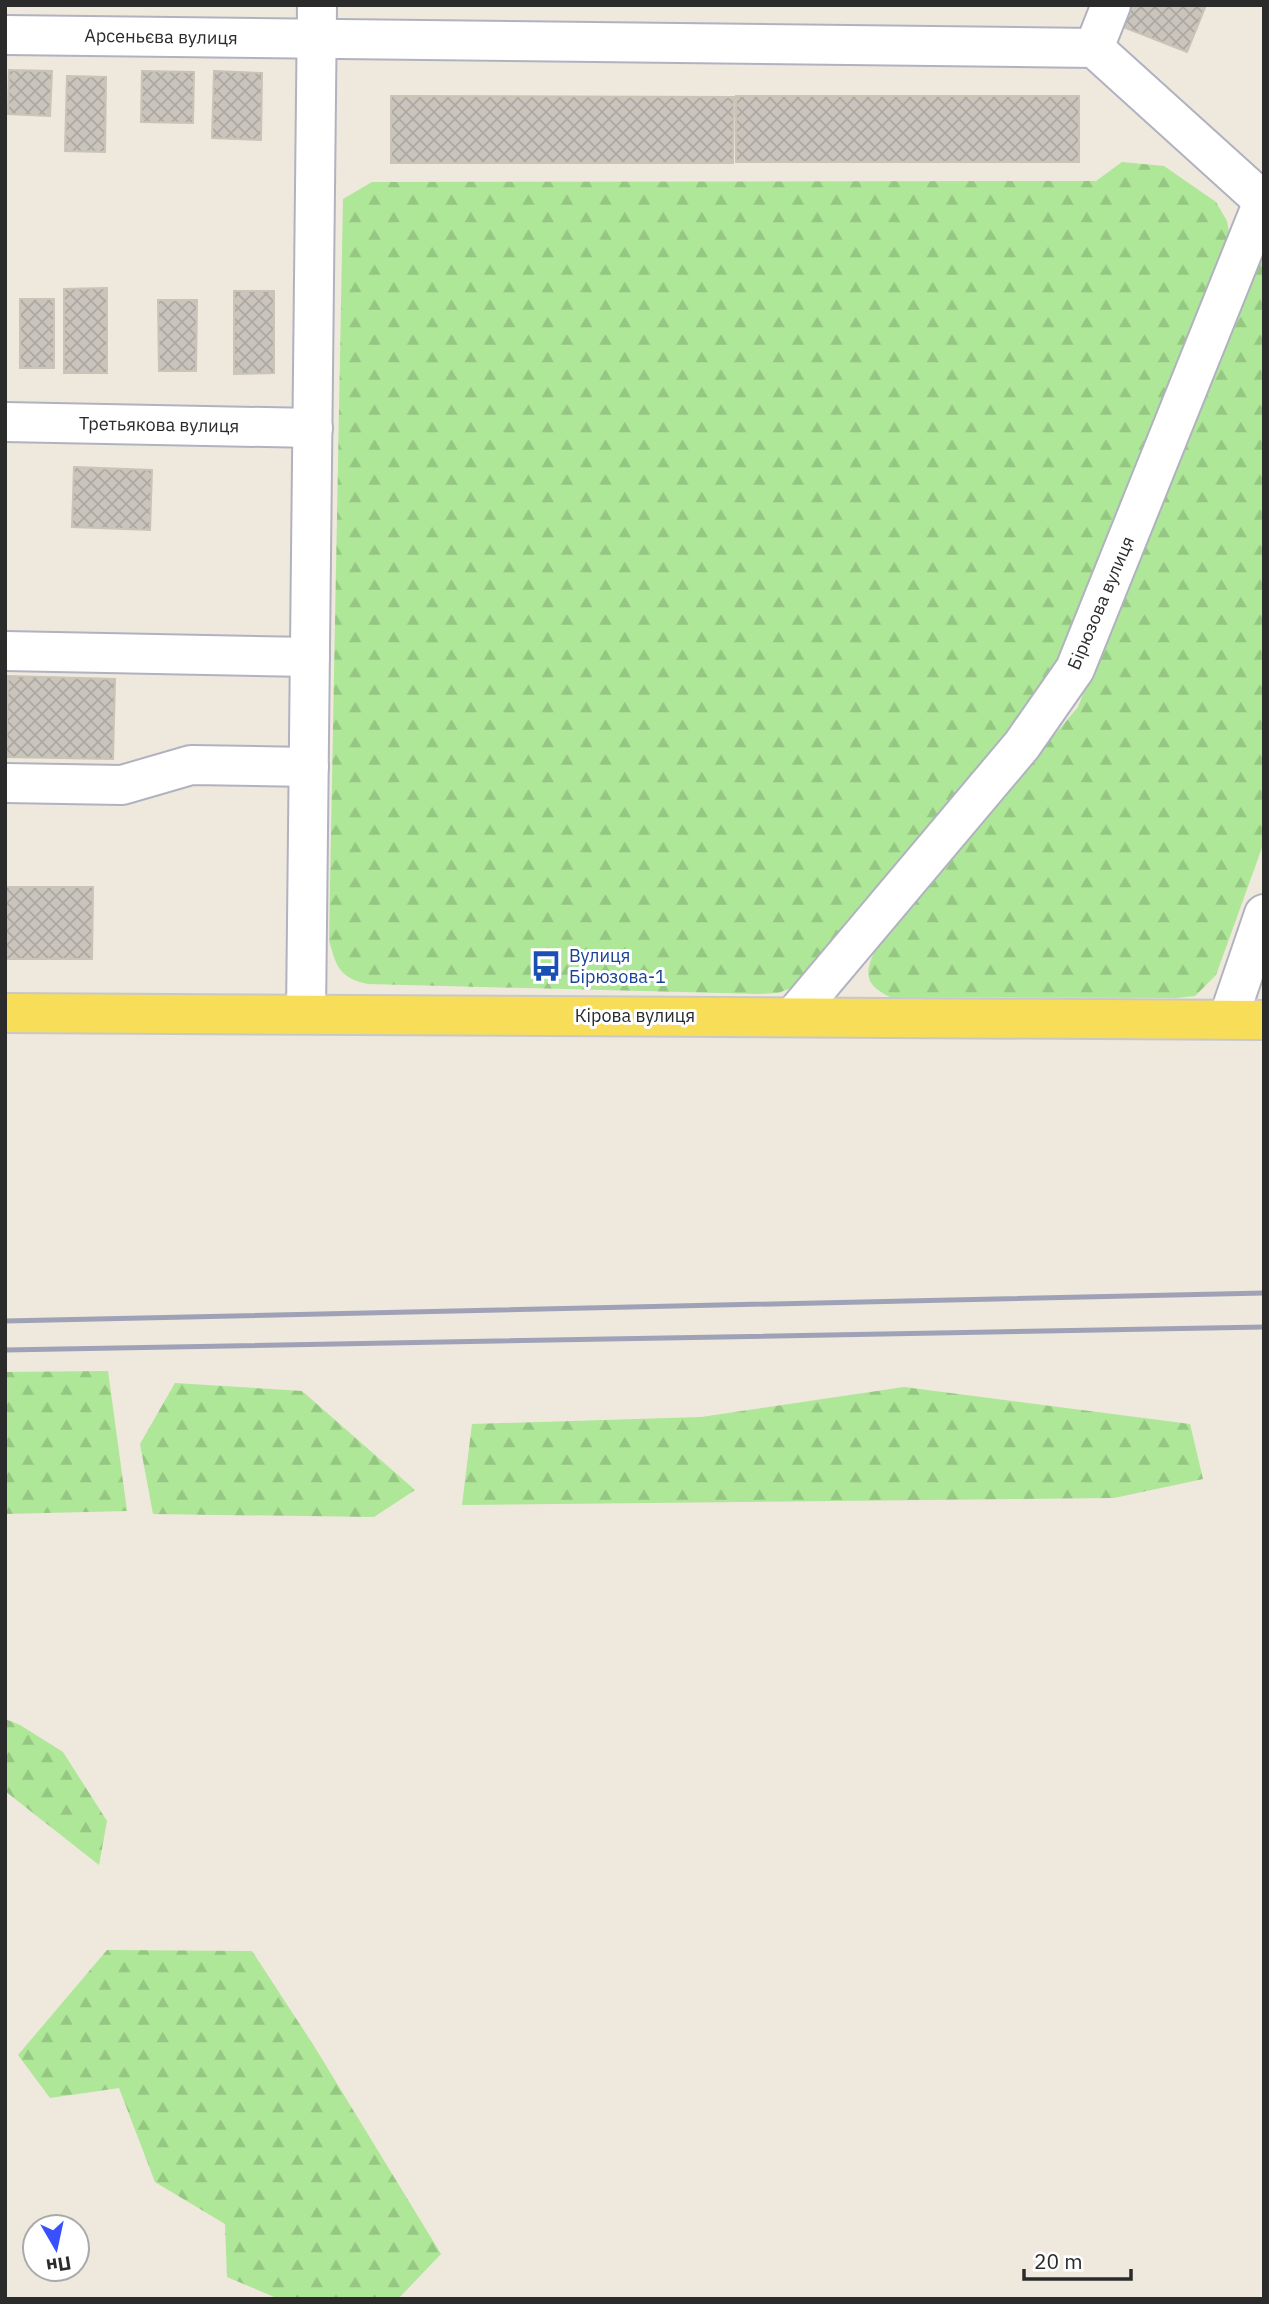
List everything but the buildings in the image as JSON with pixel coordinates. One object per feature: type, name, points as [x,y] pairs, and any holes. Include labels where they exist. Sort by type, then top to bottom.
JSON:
[{"type":"main road","name":"Кірова вулиця","points":[[5,1013],[1246,1020]]},
{"type":"street","points":[[1111,5],[1094,48],[1263,200]]},
{"type":"street","points":[[306,1014],[317,22]]},
{"type":"street","name":"Арсеньєва вулиця","points":[[5,35],[317,22],[1094,48]]},
{"type":"street","name":"Бірюзова вулиця","points":[[793,1017],[1022,745],[1075,669],[1263,200]]},
{"type":"street","name":"Третьякова вулиця","points":[[5,422],[313,428]]},
{"type":"street","points":[[5,651],[310,657]]},
{"type":"street","points":[[5,783],[122,785],[191,765],[309,767]]},
{"type":"street","points":[[1246,1020],[1264,914]]},
{"type":"green space","points":[[1122,162],[1164,166],[1216,202],[1227,221],[1229,233],[1065,665],[794,987],[778,993],[759,994],[368,984],[351,978],[340,970],[329,940],[343,199],[372,182],[1096,181]]},
{"type":"green space","points":[[1264,231],[1264,842],[1216,975],[1195,996],[1177,998],[890,997],[874,987],[868,976],[877,945],[1078,707]]},
{"type":"green space","points":[[108,1371],[127,1511],[5,1514],[5,1372]]},
{"type":"green space","points":[[175,1383],[302,1391],[415,1490],[374,1517],[153,1514],[140,1444]]},
{"type":"green space","points":[[904,1387],[1190,1424],[1203,1479],[1114,1498],[462,1505],[472,1424],[701,1417]]},
{"type":"green space","points":[[5,1719],[20,1725],[63,1752],[107,1821],[99,1865],[5,1791]]},
{"type":"green space","points":[[107,1950],[252,1951],[314,2046],[441,2254],[398,2299],[279,2299],[227,2277],[225,2224],[155,2182],[119,2088],[50,2098],[18,2055]]},
{"type":"railway","points":[[5,1321],[1264,1293]]},
{"type":"railway","points":[[5,1350],[1264,1327]]},
{"type":"place","name":"Вулиця Бірюзова-1","points":[[546,966]]}]
